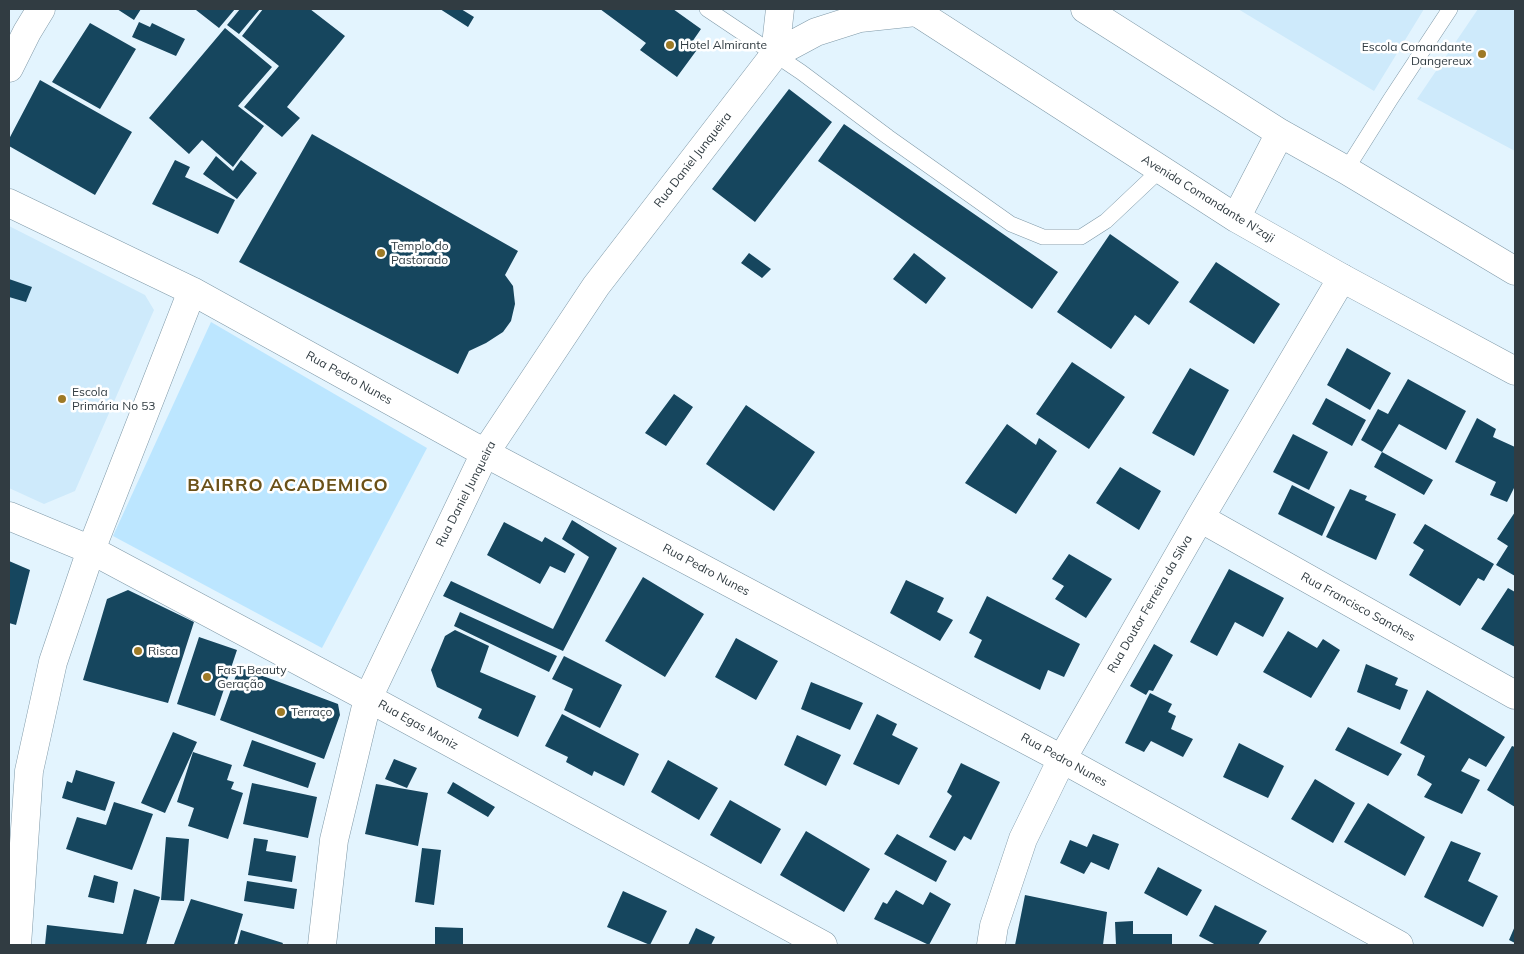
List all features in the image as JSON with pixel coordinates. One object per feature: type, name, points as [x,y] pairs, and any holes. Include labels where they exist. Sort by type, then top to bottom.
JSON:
[{"type":"street","points":[[9,68],[41,9]]},
{"type":"street","points":[[775,54],[780,9]]},
{"type":"street","points":[[1085,9],[1280,134],[1346,170],[1515,271]]},
{"type":"street","name":"Rua Daniel Junqueira","points":[[322,945],[334,840],[368,698],[484,453],[596,286],[775,54],[816,32],[860,18],[914,10]]},
{"type":"street","name":"Avenida Comandante N'zaji","points":[[914,10],[1236,218],[1342,278],[1515,371]]},
{"type":"street","points":[[1236,218],[1280,134]]},
{"type":"street","name":"Rua Pedro Nunes","points":[[9,203],[192,291],[484,453],[1062,758],[1398,945]]},
{"type":"street","name":"Rua Doutor Ferreira da Silva","points":[[992,945],[994,926],[1023,839],[1062,758],[1200,518],[1342,278]]},
{"type":"street","points":[[16,945],[19,768],[91,550],[192,291]]},
{"type":"street","name":"Rua Egas Moniz","points":[[9,516],[91,550],[823,945]]},
{"type":"street","name":"Rua Francisco Sanches","points":[[1200,518],[1515,695]]},
{"type":"lane","points":[[707,9],[775,54],[1011,224],[1043,237],[1081,237],[1106,221],[1160,170]]},
{"type":"lane","points":[[1346,170],[1450,9]]},
{"type":"shaded area","points":[[1238,9],[1424,9],[1374,91]]},
{"type":"shaded area","name":"Escola Comandante Dangereux","points":[[1478,9],[1515,9],[1515,151],[1417,99]]},
{"type":"shaded area","name":"Escola Primária No 53","points":[[9,226],[145,295],[154,310],[75,491],[44,504],[9,488]]},
{"type":"shaded area","points":[[211,322],[427,448],[322,648],[113,536]]},
{"type":"building","points":[[117,9],[141,9],[134,20]]},
{"type":"building","points":[[197,9],[235,9],[219,28]]},
{"type":"building","points":[[240,9],[260,9],[239,34],[227,25]]},
{"type":"building","points":[[263,9],[310,9],[345,36],[287,107],[300,118],[282,137],[244,107],[279,66],[242,36]]},
{"type":"building","points":[[440,9],[461,9],[474,17],[468,27]]},
{"type":"building","name":"Hotel Almirante","points":[[600,9],[673,9],[701,29],[692,42],[699,47],[677,77],[640,50],[646,43]]},
{"type":"building","points":[[139,22],[150,27],[152,23],[185,39],[176,56],[132,37]]},
{"type":"building","points":[[90,23],[136,49],[100,109],[52,82]]},
{"type":"building","points":[[225,28],[272,67],[238,106],[264,126],[233,167],[202,140],[189,154],[149,118]]},
{"type":"building","points":[[40,80],[132,132],[95,195],[9,146],[9,139]]},
{"type":"building","points":[[789,89],[832,122],[755,222],[712,189]]},
{"type":"building","points":[[844,124],[1058,272],[1032,309],[818,161]]},
{"type":"building","name":"Templo do Pastorado","points":[[312,134],[518,251],[505,275],[513,286],[515,304],[511,321],[503,332],[469,351],[458,374],[239,262]]},
{"type":"building","points":[[216,156],[233,171],[241,160],[257,173],[237,199],[203,174]]},
{"type":"building","points":[[175,160],[190,167],[185,177],[235,200],[218,234],[152,204]]},
{"type":"building","points":[[1110,234],[1179,282],[1149,325],[1135,315],[1111,349],[1057,312]]},
{"type":"building","points":[[749,253],[771,269],[762,278],[741,263]]},
{"type":"building","points":[[914,253],[946,278],[926,304],[893,279]]},
{"type":"building","points":[[1216,262],[1280,304],[1254,344],[1189,302]]},
{"type":"building","points":[[9,279],[32,287],[26,302],[9,297]]},
{"type":"building","points":[[1347,348],[1391,373],[1370,410],[1327,385]]},
{"type":"building","points":[[1072,362],[1125,397],[1089,449],[1036,414]]},
{"type":"building","points":[[1190,368],[1229,390],[1194,456],[1152,433]]},
{"type":"building","points":[[1408,379],[1466,411],[1446,450],[1399,424],[1382,452],[1361,440],[1378,409],[1388,414]]},
{"type":"building","points":[[674,394],[693,407],[666,446],[645,433]]},
{"type":"building","points":[[1326,398],[1366,420],[1352,446],[1312,424]]},
{"type":"building","points":[[746,405],[815,452],[774,511],[706,464]]},
{"type":"building","points":[[1477,418],[1496,429],[1493,437],[1515,447],[1515,486],[1507,502],[1490,495],[1496,482],[1455,462]]},
{"type":"building","points":[[1007,424],[1036,445],[1039,438],[1057,451],[1016,514],[965,483]]},
{"type":"building","points":[[1293,434],[1328,452],[1309,490],[1273,472]]},
{"type":"building","points":[[1382,452],[1433,480],[1424,495],[1374,467]]},
{"type":"building","points":[[1120,467],[1161,491],[1139,530],[1096,503]]},
{"type":"building","points":[[1292,485],[1335,507],[1322,536],[1278,514]]},
{"type":"building","points":[[1350,489],[1367,496],[1365,500],[1396,514],[1376,560],[1326,537]]},
{"type":"building","points":[[1515,512],[1515,576],[1496,565],[1508,546],[1497,539]]},
{"type":"building","points":[[572,520],[617,548],[563,651],[443,596],[451,581],[553,629],[589,557],[562,539]]},
{"type":"building","points":[[504,522],[542,542],[545,537],[575,554],[565,573],[550,566],[540,584],[487,555]]},
{"type":"building","points":[[1425,524],[1494,564],[1484,581],[1478,578],[1460,606],[1409,575],[1424,550],[1413,543]]},
{"type":"building","points":[[1069,554],[1112,579],[1086,618],[1055,599],[1064,586],[1052,579]]},
{"type":"building","points":[[9,561],[30,570],[16,625],[9,623]]},
{"type":"building","points":[[1229,569],[1284,598],[1263,637],[1235,622],[1217,656],[1190,642]]},
{"type":"building","points":[[643,577],[704,614],[665,677],[605,641]]},
{"type":"building","points":[[906,580],[944,598],[937,612],[953,620],[940,641],[890,613]]},
{"type":"building","points":[[1508,588],[1515,592],[1515,647],[1481,629]]},
{"type":"building","name":"Risca","points":[[128,590],[194,622],[168,703],[83,680],[107,599]]},
{"type":"building","points":[[987,596],[1080,644],[1064,677],[1048,670],[1040,690],[974,657],[982,640],[969,633]]},
{"type":"building","points":[[460,612],[557,656],[549,672],[454,626]]},
{"type":"building","points":[[455,630],[489,646],[480,672],[536,696],[518,737],[478,718],[482,709],[437,687],[431,670],[445,636]]},
{"type":"building","points":[[1288,631],[1317,648],[1323,639],[1340,650],[1311,698],[1263,672]]},
{"type":"building","name":"FasT Beauty Geração","points":[[199,637],[237,650],[215,716],[177,704]]},
{"type":"building","points":[[736,638],[778,661],[756,700],[715,677]]},
{"type":"building","points":[[1154,644],[1173,655],[1153,691],[1149,690],[1146,695],[1130,686]]},
{"type":"building","points":[[564,656],[622,685],[600,728],[564,710],[573,689],[552,679]]},
{"type":"building","points":[[1366,664],[1398,678],[1395,685],[1408,690],[1400,710],[1357,692]]},
{"type":"building","name":"Terraço","points":[[239,667],[338,704],[340,715],[324,759],[220,720]]},
{"type":"building","points":[[811,682],[863,703],[850,730],[801,709]]},
{"type":"building","points":[[1427,690],[1505,737],[1486,767],[1469,758],[1461,771],[1480,780],[1462,814],[1424,797],[1432,784],[1417,775],[1425,756],[1400,743]]},
{"type":"building","points":[[1150,693],[1172,704],[1168,712],[1176,716],[1171,729],[1193,739],[1183,757],[1151,741],[1144,752],[1125,743]]},
{"type":"building","points":[[562,714],[639,754],[624,786],[594,771],[592,776],[566,762],[568,757],[545,746]]},
{"type":"building","points":[[877,714],[897,724],[892,735],[918,748],[899,785],[853,764]]},
{"type":"building","points":[[1348,727],[1402,754],[1388,776],[1335,750]]},
{"type":"building","points":[[173,732],[197,742],[165,813],[141,803]]},
{"type":"building","points":[[797,735],[841,755],[826,786],[784,765]]},
{"type":"building","points":[[252,740],[316,763],[308,788],[243,766]]},
{"type":"building","points":[[1239,743],[1284,766],[1268,798],[1223,777]]},
{"type":"building","points":[[1512,746],[1515,747],[1515,807],[1487,790]]},
{"type":"building","points":[[193,752],[232,765],[227,780],[234,782],[231,789],[243,793],[228,839],[188,826],[194,808],[177,802]]},
{"type":"building","points":[[394,759],[417,768],[407,788],[385,779]]},
{"type":"building","points":[[668,760],[718,788],[699,820],[651,792]]},
{"type":"building","points":[[961,763],[1000,782],[971,840],[964,836],[955,851],[929,837],[952,796],[947,792]]},
{"type":"building","points":[[76,770],[115,782],[105,811],[62,798],[67,781],[72,783]]},
{"type":"building","points":[[1315,779],[1355,803],[1333,843],[1291,819]]},
{"type":"building","points":[[453,782],[495,807],[488,817],[447,793]]},
{"type":"building","points":[[252,783],[317,797],[308,838],[243,824]]},
{"type":"building","points":[[376,784],[428,793],[418,846],[365,834]]},
{"type":"building","points":[[730,800],[781,829],[761,864],[710,835]]},
{"type":"building","points":[[114,802],[153,814],[132,870],[66,849],[77,817],[106,825]]},
{"type":"building","points":[[1368,803],[1425,837],[1405,876],[1344,842]]},
{"type":"building","points":[[806,831],[870,869],[844,912],[780,875]]},
{"type":"building","points":[[897,834],[947,861],[936,882],[884,854]]},
{"type":"building","points":[[1093,834],[1119,844],[1109,870],[1091,862],[1084,874],[1060,863],[1070,840],[1087,847]]},
{"type":"building","points":[[166,837],[189,839],[184,901],[161,900]]},
{"type":"building","points":[[254,838],[268,840],[266,851],[296,856],[292,882],[248,875]]},
{"type":"building","points":[[1451,841],[1481,853],[1468,881],[1498,896],[1483,927],[1424,897]]},
{"type":"building","points":[[422,848],[441,850],[434,905],[415,902]]},
{"type":"building","points":[[1158,867],[1202,890],[1187,916],[1144,893]]},
{"type":"building","points":[[94,875],[118,882],[114,903],[88,897]]},
{"type":"building","points":[[247,881],[297,889],[294,909],[244,901]]},
{"type":"building","points":[[134,889],[160,897],[146,945],[45,945],[47,925],[123,934]]},
{"type":"building","points":[[896,890],[923,905],[930,892],[951,904],[929,945],[874,919],[883,902],[887,904]]},
{"type":"building","points":[[623,891],[667,911],[650,945],[607,927]]},
{"type":"building","points":[[1025,895],[1107,912],[1103,945],[1015,945]]},
{"type":"building","points":[[191,899],[243,914],[234,945],[174,944]]},
{"type":"building","points":[[1215,905],[1267,931],[1258,945],[1216,945],[1199,936]]},
{"type":"building","points":[[1133,921],[1133,934],[1172,934],[1172,945],[1116,945],[1115,922]]},
{"type":"building","points":[[1515,926],[1515,943],[1509,940]]},
{"type":"building","points":[[435,927],[463,928],[463,945],[435,945]]},
{"type":"building","points":[[696,928],[715,937],[711,945],[688,945]]},
{"type":"building","points":[[241,930],[283,943],[282,945],[237,945]]},
{"type":"place","name":"Hotel Almirante","points":[[670,45]]},
{"type":"place","name":"Escola Comandante Dangereux","points":[[1482,54]]},
{"type":"place","name":"Templo do Pastorado","points":[[381,253]]},
{"type":"place","name":"Escola Primária No 53","points":[[62,399]]},
{"type":"place","name":"Risca","points":[[138,651]]},
{"type":"place","name":"FasT Beauty Geração","points":[[207,677]]},
{"type":"place","name":"Terraço","points":[[281,712]]},
{"type":"district","name":"BAIRRO ACADEMICO","points":[[288,486]]}]
